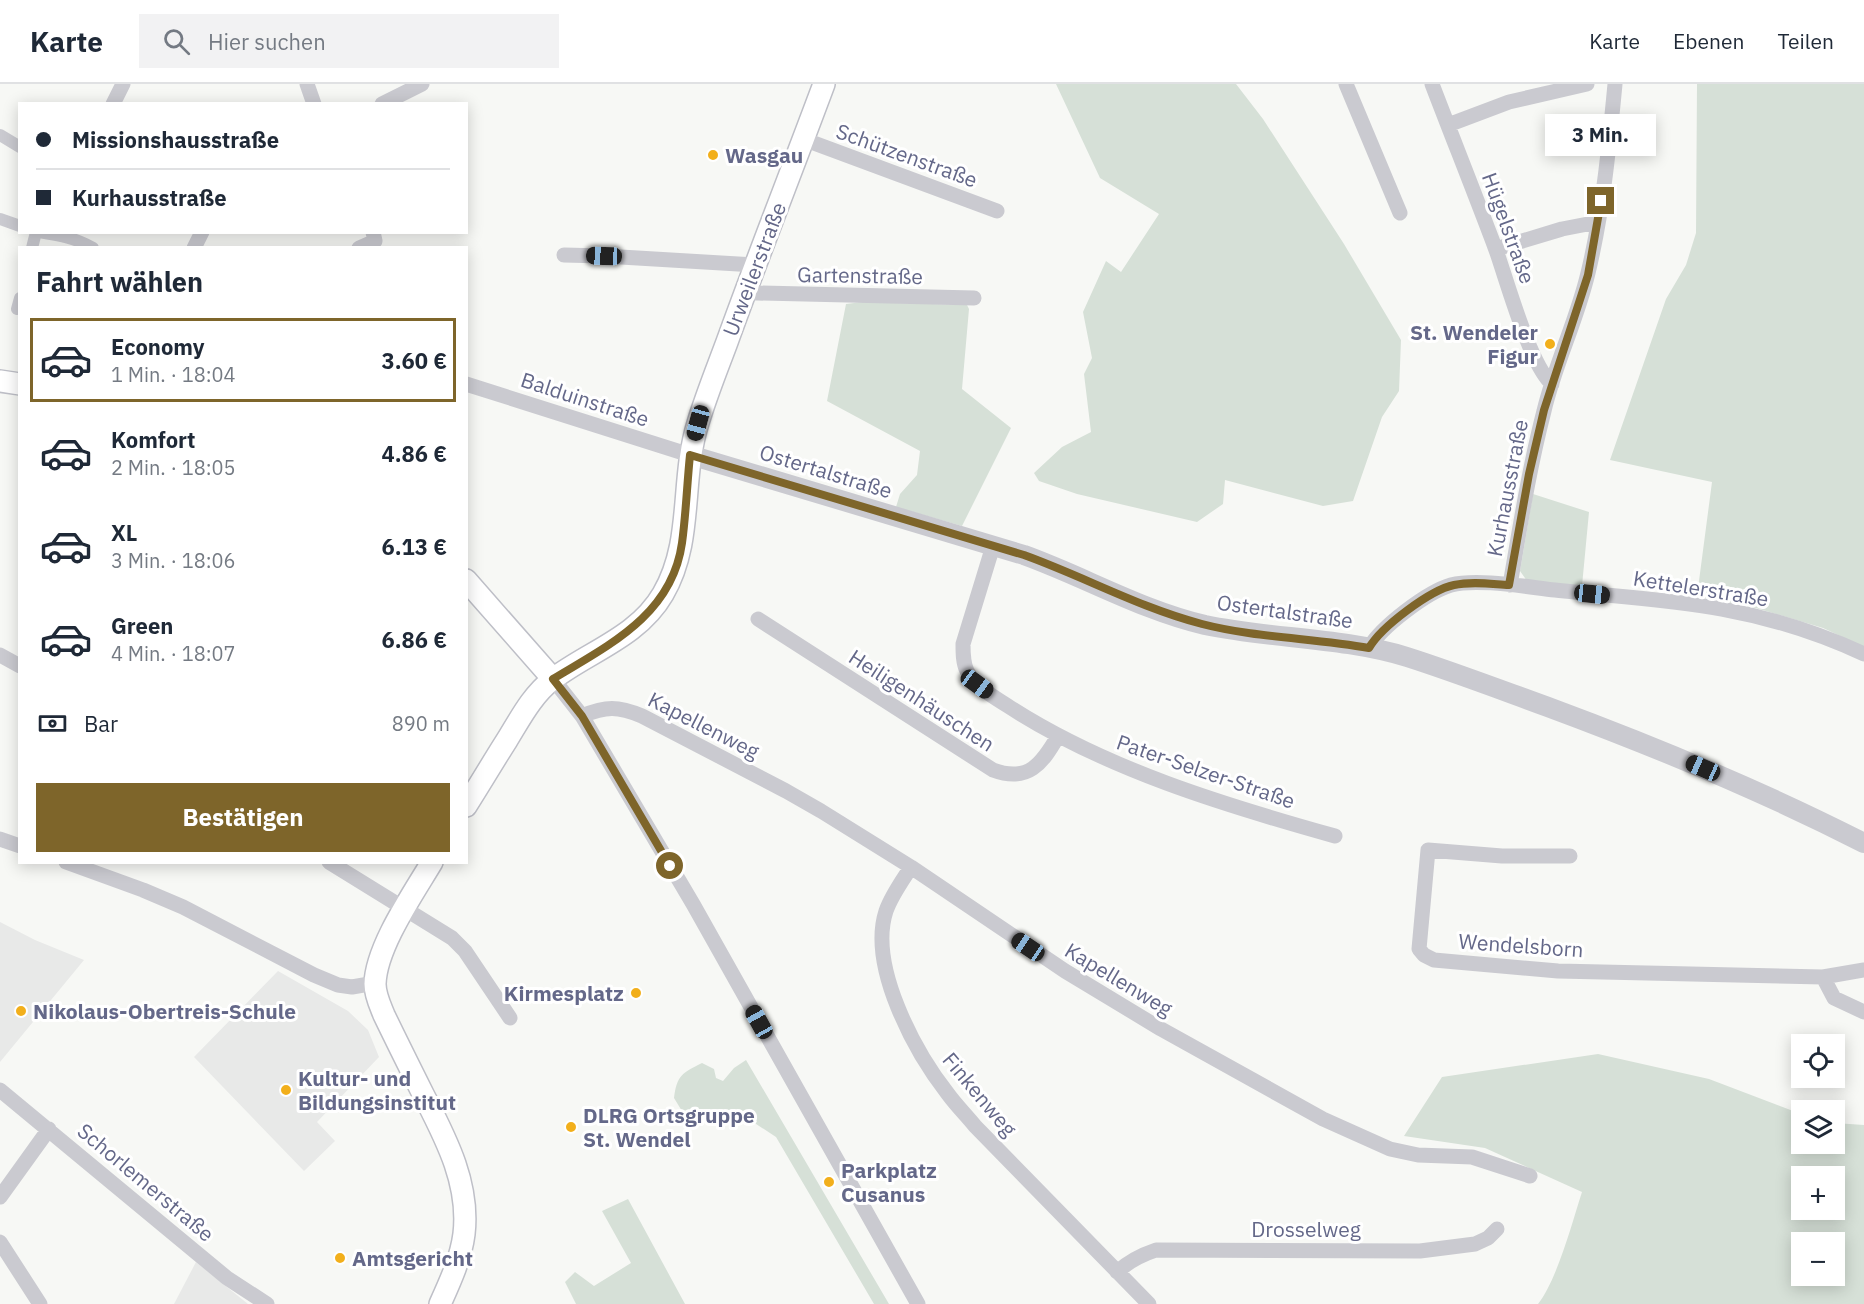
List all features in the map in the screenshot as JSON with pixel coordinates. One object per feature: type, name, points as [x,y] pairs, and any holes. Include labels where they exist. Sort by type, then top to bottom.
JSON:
[{"type":"main road","name":"Urweilerstraße","points":[[468,803],[533,699],[553,679],[621,637],[647,616],[662,596],[678,561],[682,543],[690,455],[698,423],[745,291],[824,84]]},
{"type":"main road","points":[[0,381],[18,384]]},
{"type":"main road","points":[[468,582],[553,679]]},
{"type":"main road","points":[[431,864],[388,941],[375,983],[376,994],[384,1015],[447,1140],[460,1179],[464,1234],[455,1268],[440,1304]]},
{"type":"street","points":[[113,102],[123,84]]},
{"type":"street","points":[[307,84],[313,102]]},
{"type":"street","points":[[385,102],[422,84]]},
{"type":"street","points":[[1346,84],[1400,213]]},
{"type":"street","name":"Hügelstraße","points":[[1432,84],[1496,249],[1530,348],[1538,367],[1552,384]]},
{"type":"street","points":[[1448,125],[1509,102],[1587,84]]},
{"type":"street","name":"Kurhausstraße","points":[[1509,585],[1529,474],[1544,410],[1588,275],[1610,139],[1615,84]]},
{"type":"street","points":[[0,135],[18,146]]},
{"type":"street","name":"Schützenstraße","points":[[803,139],[997,211]]},
{"type":"street","points":[[0,219],[18,225]]},
{"type":"street","points":[[1496,249],[1562,229],[1598,222]]},
{"type":"street","points":[[50,234],[88,243]]},
{"type":"street","points":[[361,246],[374,237]]},
{"type":"street","points":[[564,255],[755,265]]},
{"type":"street","name":"Gartenstraße","points":[[745,291],[974,298]]},
{"type":"street","name":"Balduinstraße","points":[[468,385],[690,455]]},
{"type":"street","name":"Ostertalstraße","points":[[690,455],[1060,568],[1127,599],[1164,613],[1239,631],[1369,648],[1405,656],[1681,758],[1790,806],[1864,843]]},
{"type":"street","name":"Pater-Selzer-Straße","points":[[993,546],[963,644],[963,659],[967,671],[977,684],[1035,724],[1165,783],[1335,836]]},
{"type":"street","name":"Kettelerstraße","points":[[1369,648],[1374,639],[1388,625],[1437,591],[1451,585],[1467,583],[1509,585],[1721,609],[1783,623],[1834,640],[1864,654]]},
{"type":"street","name":"Heiligenhäuschen","points":[[758,619],[993,770],[1013,775],[1038,766],[1058,736]]},
{"type":"street","points":[[0,655],[18,665]]},
{"type":"street","points":[[553,679],[582,716],[693,904],[918,1304]]},
{"type":"street","name":"Kapellenweg","points":[[582,716],[610,707],[626,709],[786,791],[911,867],[1065,971],[1171,1034],[1323,1119],[1390,1149],[1418,1155],[1472,1157],[1530,1176]]},
{"type":"street","points":[[0,839],[18,845]]},
{"type":"street","name":"Wendelsborn","points":[[1570,856],[1502,856],[1428,850],[1419,949],[1424,956],[1434,960],[1558,971],[1822,977],[1864,970]]},
{"type":"street","points":[[72,864],[183,907],[314,975],[338,985],[352,987],[375,983]]},
{"type":"street","points":[[332,864],[452,938],[465,951],[510,1018]]},
{"type":"street","name":"Finkenweg","points":[[911,867],[891,899],[886,913],[882,936],[882,955],[888,979],[913,1039],[927,1065],[975,1126],[1149,1304]]},
{"type":"street","points":[[1822,977],[1834,998],[1864,1012]]},
{"type":"street","name":"Schorlemerstraße","points":[[0,1090],[227,1278],[267,1304]]},
{"type":"street","points":[[0,1197],[49,1129]]},
{"type":"street","name":"Drosselweg","points":[[1117,1272],[1139,1256],[1156,1250],[1420,1251],[1475,1244],[1488,1238],[1497,1229]]},
{"type":"street","points":[[0,1242],[40,1304]]},
{"type":"shaded area","points":[[1056,84],[1236,84],[1263,119],[1344,244],[1401,340],[1399,391],[1382,417],[1353,501],[1323,506],[1225,480],[1223,504],[1197,522],[1077,494],[1039,481],[1034,473],[1062,447],[1091,432],[1084,374],[1092,358],[1083,312],[1106,261],[1121,272],[1159,214],[1100,178]]},
{"type":"shaded area","points":[[1697,84],[1864,84],[1864,647],[1823,628],[1756,608],[1697,596],[1712,482],[1610,460],[1666,299],[1686,265],[1696,233]]},
{"type":"shaded area","points":[[862,302],[967,305],[969,309],[962,389],[1011,428],[962,526],[896,507],[900,494],[917,475],[920,451],[827,401],[846,304]]},
{"type":"shaded area","points":[[1533,494],[1589,512],[1582,586],[1527,581],[1520,571]]},
{"type":"shaded area","name":"Nikolaus-Obertreis-Schule","points":[[0,922],[35,940],[84,960],[0,1062]]},
{"type":"shaded area","name":"Kultur- und Bildungsinstitut","points":[[278,971],[348,1011],[368,1030],[379,1057],[317,1122],[335,1141],[304,1171],[194,1057]]},
{"type":"shaded area","points":[[1598,1054],[1709,1079],[1791,1110],[1791,1154],[1845,1154],[1845,1124],[1864,1125],[1864,1304],[1538,1304],[1558,1266],[1582,1192],[1485,1148],[1404,1136],[1442,1077]]},
{"type":"shaded area","points":[[746,1060],[889,1304],[874,1304],[776,1137],[750,1120],[713,1113],[685,1116],[674,1098],[679,1079],[695,1066],[702,1063],[714,1069],[716,1078],[723,1081],[734,1068]]},
{"type":"shaded area","points":[[628,1199],[685,1304],[576,1304],[565,1282],[575,1272],[594,1286],[631,1263],[602,1211]]},
{"type":"shaded area","points":[[196,1262],[248,1304],[174,1304]]},
{"type":"place","name":"Wasgau","points":[[713,155]]},
{"type":"place","name":"St. Wendeler Figur","points":[[1550,344]]},
{"type":"place","name":"Kirmesplatz","points":[[636,993]]},
{"type":"place","name":"Nikolaus-Obertreis-Schule","points":[[21,1011]]},
{"type":"place","name":"Kultur- und Bildungsinstitut","points":[[286,1090]]},
{"type":"place","name":"DLRG Ortsgruppe St. Wendel","points":[[571,1127]]},
{"type":"place","name":"Parkplatz Cusanus","points":[[829,1182]]},
{"type":"place","name":"Amtsgericht","points":[[340,1258]]},
{"type":"route","points":[[670,866],[582,716],[553,679],[621,637],[647,616],[662,596],[672,577],[682,543],[690,455],[1024,555],[1164,613],[1239,631],[1369,648],[1374,639],[1388,625],[1437,591],[1451,585],[1467,583],[1509,585],[1529,474],[1544,410],[1588,275],[1601,201]]}]
